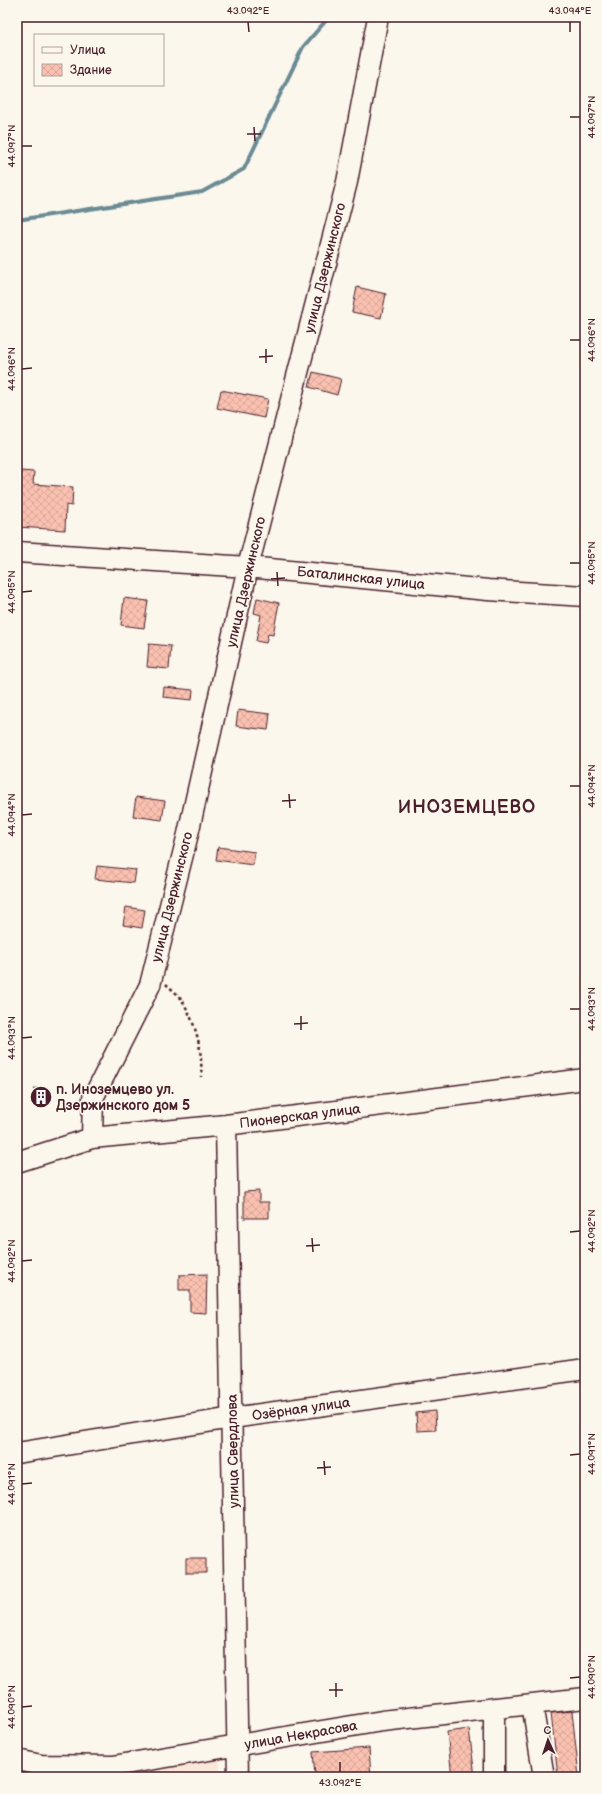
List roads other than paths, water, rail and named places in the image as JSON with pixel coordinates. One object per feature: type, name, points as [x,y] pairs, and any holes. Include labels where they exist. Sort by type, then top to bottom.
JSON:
[{"type":"street","name":"улица Дзержинского","points":[[92,1138],[93,1098],[150,985],[188,834],[248,567],[347,182],[378,17]]},
{"type":"street","name":"Баталинская улица","points":[[17,552],[248,567],[488,590],[585,596]]},
{"type":"street","name":"Пионерская улица","points":[[17,1162],[92,1138],[226,1125],[585,1078]]},
{"type":"street","name":"улица Свердлова","points":[[226,1125],[238,1777]]},
{"type":"street","name":"Озёрная улица","points":[[17,1453],[232,1418],[585,1369]]},
{"type":"street","name":"улица Некрасова","points":[[17,1760],[40,1765],[113,1766],[382,1721],[585,1698]]},
{"type":"street","points":[[532,1704],[544,1777]]},
{"type":"street","points":[[494,1708],[494,1777]]},
{"type":"waterway","points":[[17,220],[202,192],[244,169],[303,47],[329,17]]},
{"type":"place","name":"п. Иноземцево ул. Дзержинского дом 5","points":[[41,1097]]},
{"type":"district","name":"ИНОЗЕМЦЕВО","points":[[467,807]]}]
